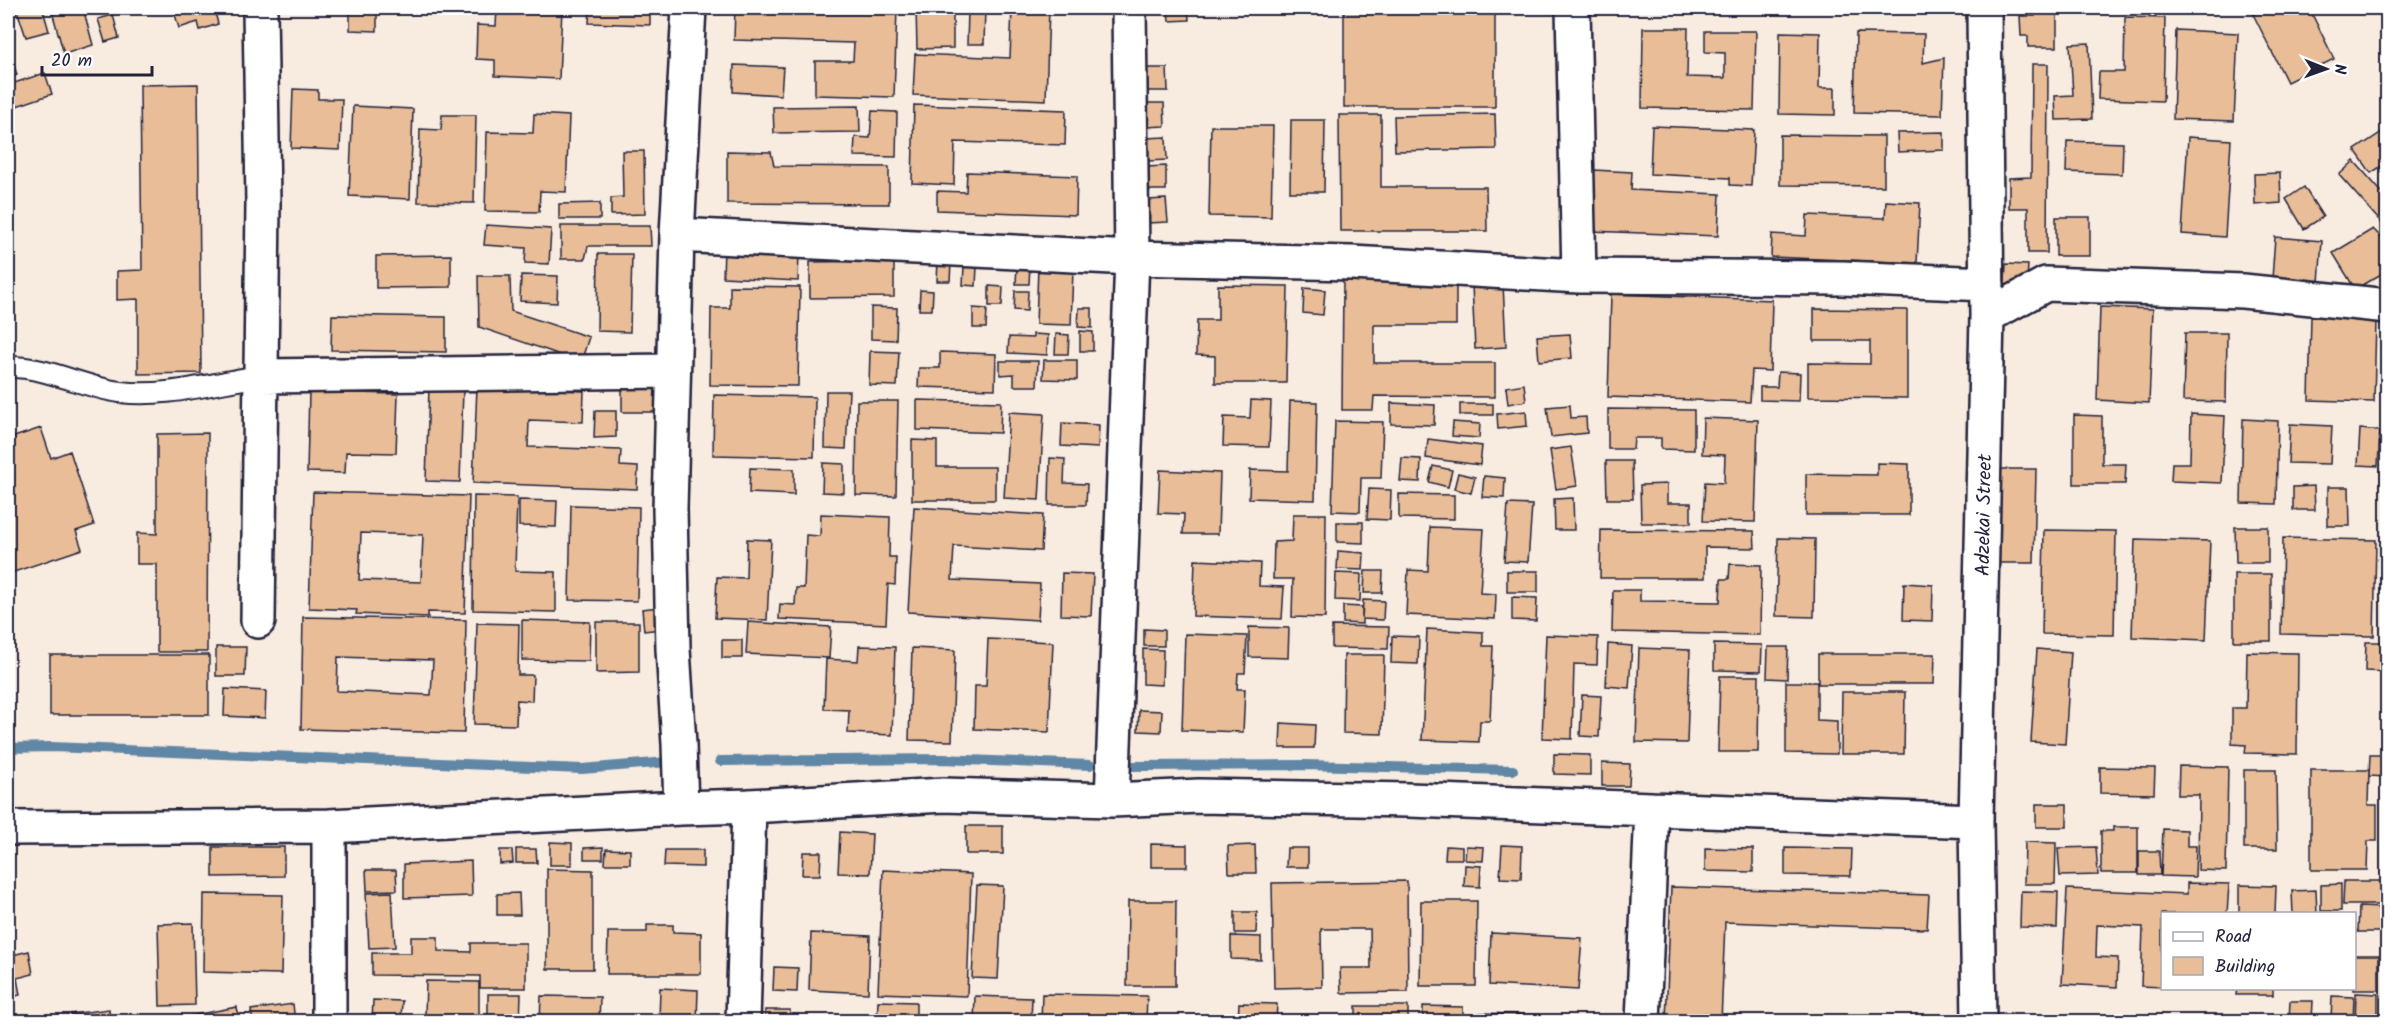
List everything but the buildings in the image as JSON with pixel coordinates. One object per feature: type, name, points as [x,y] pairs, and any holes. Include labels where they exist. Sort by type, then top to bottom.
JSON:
[{"type":"street","points":[[258,621],[264,204],[260,8]]},
{"type":"street","points":[[681,808],[673,649],[670,509],[677,235],[689,8]]},
{"type":"street","points":[[1112,800],[1132,258],[1129,8]]},
{"type":"street","points":[[1573,8],[1579,276]]},
{"type":"street","name":"Adzekai Street","points":[[1979,1022],[1976,821],[1987,300],[1984,8]]},
{"type":"street","points":[[677,235],[1132,258],[1352,263],[1579,276],[1842,278],[1987,300],[2046,284],[2243,291],[2388,306]]},
{"type":"street","points":[[262,376],[672,371]]},
{"type":"street","points":[[8,828],[328,826],[944,795],[1112,800],[1199,796],[1339,799],[1976,821]]},
{"type":"street","points":[[743,1022],[749,806]]},
{"type":"street","points":[[1644,1022],[1652,809]]},
{"type":"street","points":[[328,826],[329,1022]]},
{"type":"lane","points":[[8,367],[40,370],[76,382],[120,392],[152,392],[262,376]]},
{"type":"waterway","points":[[8,748],[52,747],[582,769],[668,762]]},
{"type":"waterway","points":[[720,761],[942,759],[1090,765]]},
{"type":"waterway","points":[[1129,766],[1304,765],[1513,770]]}]
